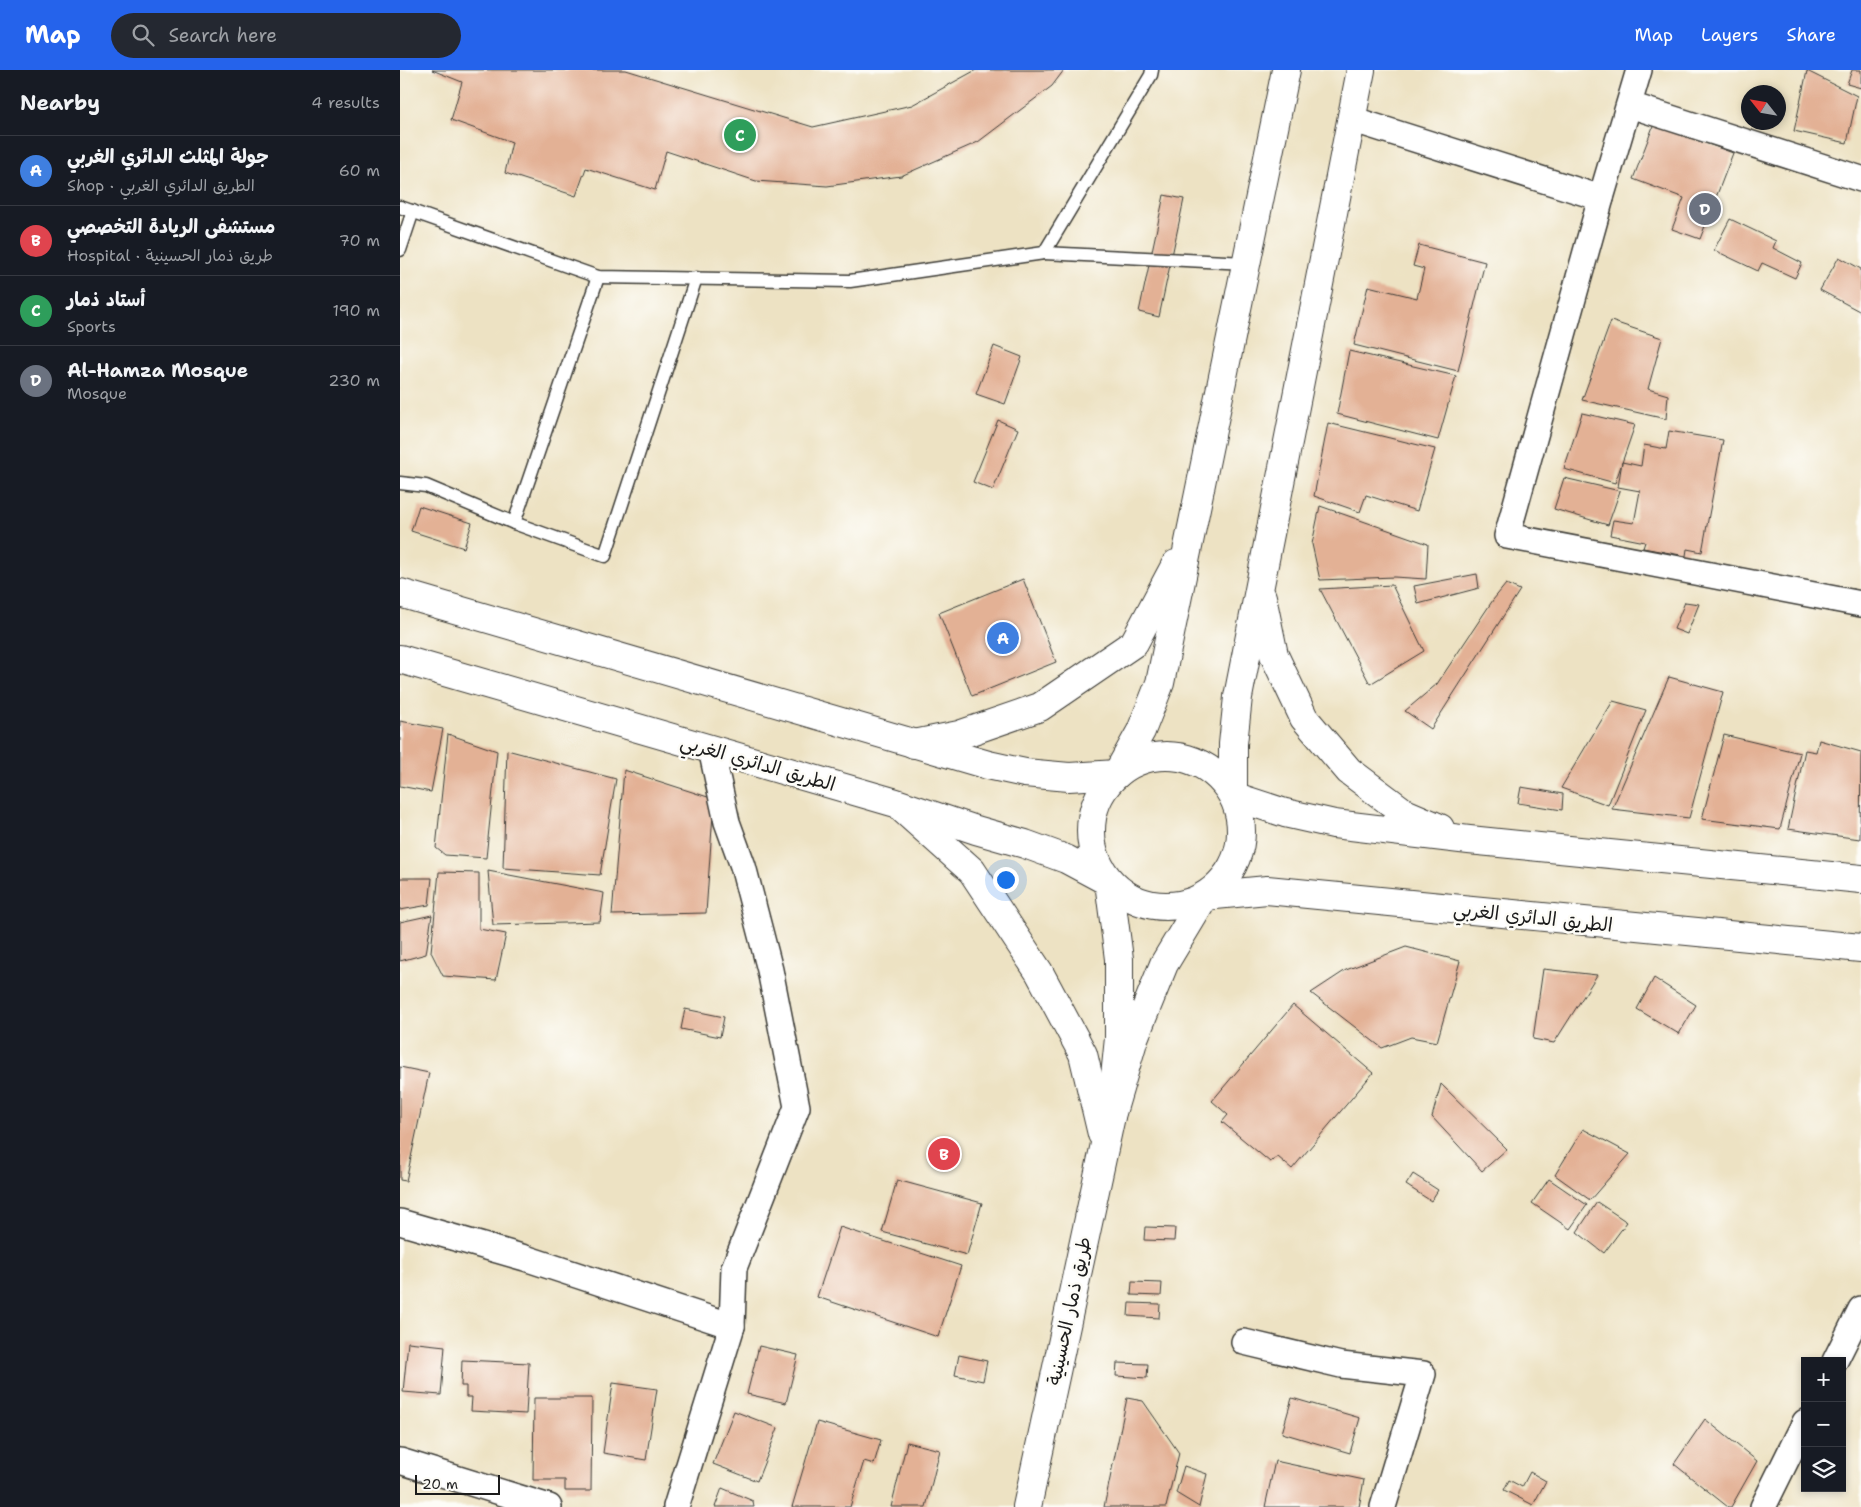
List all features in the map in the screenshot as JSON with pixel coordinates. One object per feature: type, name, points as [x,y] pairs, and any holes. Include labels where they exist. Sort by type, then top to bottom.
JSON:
[{"type":"main road","points":[[1205,896],[1180,906],[1154,906],[1130,898],[1109,882],[1096,862],[1091,838],[1092,814],[1102,792],[1117,774],[1141,731],[1160,683],[1286,70]]},
{"type":"main road","points":[[1111,1116],[1134,1038],[1164,964],[1205,896],[1222,881],[1234,862],[1241,841],[1240,818],[1233,796],[1233,744],[1238,697],[1361,70]]},
{"type":"main road","points":[[914,744],[959,735],[1040,707],[1134,643],[1190,539]]},
{"type":"main road","points":[[1260,586],[1274,654],[1304,718],[1349,771],[1405,813],[1469,840]]},
{"type":"main road","points":[[400,593],[914,744],[1025,774],[1069,777],[1117,774],[1136,762],[1158,756],[1181,757],[1202,765],[1220,778],[1233,796],[1284,814],[1334,824],[1469,840],[1861,880]]},
{"type":"main road","name":"الطريق الدائري الغربي","points":[[400,659],[896,803],[1025,844],[1066,860],[1109,882]]},
{"type":"main road","points":[[896,803],[972,872],[1039,972],[1083,1054],[1105,1144]]},
{"type":"main road","points":[[1109,882],[1119,969],[1119,1038],[1111,1116]]},
{"type":"main road","name":"الطريق الدائري الغربي","points":[[1205,896],[1267,890],[1861,948]]},
{"type":"main road","name":"طريق ذمار الحسينية","points":[[1027,1507],[1111,1116]]},
{"type":"street","points":[[1639,70],[1601,198],[1507,536],[1861,604]]},
{"type":"street","points":[[1630,105],[1861,179]]},
{"type":"street","points":[[1351,119],[1601,198]]},
{"type":"street","points":[[676,1507],[732,1326],[734,1268],[796,1106],[770,970],[743,866],[727,822],[711,749]]},
{"type":"street","points":[[400,1222],[525,1258],[732,1326]]},
{"type":"street","points":[[1837,1357],[1861,1309]]},
{"type":"street","points":[[1244,1342],[1341,1365],[1423,1374],[1383,1507]]},
{"type":"street","points":[[1763,1507],[1801,1430]]},
{"type":"street","points":[[400,1461],[548,1507]]},
{"type":"lane","points":[[1044,253],[1152,70]]},
{"type":"lane","points":[[400,206],[598,277],[850,280],[1044,253],[1246,263]]},
{"type":"lane","points":[[400,250],[412,211]]},
{"type":"lane","points":[[514,523],[598,277]]},
{"type":"lane","points":[[400,483],[426,486],[514,523],[605,556],[696,278]]},
{"type":"building","points":[[432,70],[626,70],[813,127],[912,105],[976,70],[1064,70],[1052,86],[978,142],[901,176],[827,186],[756,181],[666,151],[655,190],[586,168],[576,196],[505,173],[512,142],[451,120],[462,82]]},
{"type":"building","points":[[1852,70],[1861,70],[1861,88],[1847,84]]},
{"type":"building","points":[[1807,71],[1857,96],[1847,143],[1794,131]]},
{"type":"building","points":[[1654,124],[1733,153],[1700,239],[1672,229],[1684,198],[1633,179]]},
{"type":"building","points":[[1164,195],[1184,199],[1159,317],[1139,312]]},
{"type":"building","points":[[1730,219],[1776,241],[1773,248],[1802,263],[1795,278],[1762,263],[1758,271],[1714,250]]},
{"type":"building","points":[[1419,245],[1485,262],[1458,371],[1354,345],[1368,286],[1417,298],[1424,269],[1413,266]]},
{"type":"building","points":[[1839,257],[1861,269],[1861,312],[1820,290]]},
{"type":"building","points":[[1611,321],[1662,338],[1648,389],[1668,395],[1666,419],[1582,400]]},
{"type":"building","points":[[994,346],[1022,357],[1005,404],[976,394]]},
{"type":"building","points":[[1349,351],[1456,376],[1438,440],[1337,414]]},
{"type":"building","points":[[1582,413],[1635,425],[1615,483],[1564,469]]},
{"type":"building","points":[[998,420],[1018,429],[993,490],[973,482]]},
{"type":"building","points":[[1328,423],[1435,449],[1417,511],[1366,495],[1360,512],[1314,496]]},
{"type":"building","points":[[1669,431],[1723,440],[1702,552],[1687,549],[1686,556],[1643,548],[1645,542],[1610,535],[1613,520],[1634,523],[1640,491],[1618,487],[1622,462],[1641,466],[1644,445],[1666,449]]},
{"type":"building","points":[[1564,478],[1620,491],[1608,525],[1554,509]]},
{"type":"building","points":[[419,506],[472,523],[464,548],[411,531]]},
{"type":"building","points":[[1320,506],[1428,544],[1426,579],[1394,577],[1320,580],[1312,544]]},
{"type":"building","points":[[1477,574],[1479,588],[1418,604],[1414,586]]},
{"type":"building","points":[[1023,579],[1056,662],[972,696],[939,613]]},
{"type":"building","points":[[1506,584],[1520,590],[1431,729],[1405,711],[1437,684],[1493,600]]},
{"type":"building","points":[[1392,585],[1424,651],[1370,684],[1320,589]]},
{"type":"building","points":[[1685,602],[1699,604],[1687,634],[1674,629]]},
{"type":"building","points":[[1669,677],[1723,692],[1689,818],[1612,809]]},
{"type":"building","points":[[1613,701],[1646,710],[1608,805],[1561,788]]},
{"type":"building","points":[[400,721],[443,729],[431,792],[400,786]]},
{"type":"building","points":[[448,734],[497,751],[486,858],[445,855],[436,848]]},
{"type":"building","points":[[1724,735],[1800,753],[1780,829],[1702,819]]},
{"type":"building","points":[[1819,740],[1861,752],[1860,839],[1788,829],[1805,750],[1816,752]]},
{"type":"building","points":[[507,750],[616,779],[600,875],[503,868]]},
{"type":"building","points":[[624,770],[714,799],[706,913],[612,915]]},
{"type":"building","points":[[1521,787],[1563,794],[1562,810],[1518,803]]},
{"type":"building","points":[[488,871],[604,893],[600,922],[493,925]]},
{"type":"building","points":[[439,872],[479,873],[479,929],[506,934],[496,980],[443,976],[431,952]]},
{"type":"building","points":[[400,878],[432,878],[429,905],[400,910]]},
{"type":"building","points":[[432,915],[426,954],[400,961],[400,922]]},
{"type":"building","points":[[1406,947],[1460,961],[1437,1042],[1411,1037],[1382,1048],[1311,993],[1346,970]]},
{"type":"building","points":[[1543,969],[1597,975],[1554,1043],[1533,1039]]},
{"type":"building","points":[[1654,978],[1696,1005],[1679,1034],[1637,1009]]},
{"type":"building","points":[[1293,1005],[1373,1073],[1292,1169],[1278,1157],[1270,1162],[1222,1122],[1228,1115],[1212,1101]]},
{"type":"building","points":[[685,1009],[724,1017],[720,1037],[681,1029]]},
{"type":"building","points":[[400,1067],[429,1073],[406,1181],[400,1180]]},
{"type":"building","points":[[1441,1084],[1507,1149],[1482,1171],[1432,1117]]},
{"type":"building","points":[[1583,1129],[1630,1154],[1590,1200],[1555,1175]]},
{"type":"building","points":[[1413,1174],[1438,1190],[1431,1201],[1406,1185]]},
{"type":"building","points":[[1549,1179],[1587,1205],[1570,1229],[1532,1203]]},
{"type":"building","points":[[897,1180],[982,1203],[967,1255],[882,1232]]},
{"type":"building","points":[[1597,1202],[1627,1222],[1604,1253],[1577,1232]]},
{"type":"building","points":[[840,1227],[961,1266],[938,1337],[817,1297]]},
{"type":"building","points":[[1145,1227],[1175,1228],[1174,1241],[1144,1240]]},
{"type":"building","points":[[1132,1282],[1162,1283],[1161,1296],[1131,1295]]},
{"type":"building","points":[[1129,1303],[1160,1304],[1159,1318],[1128,1316]]},
{"type":"building","points":[[408,1342],[445,1346],[441,1395],[403,1392]]},
{"type":"building","points":[[759,1346],[798,1355],[786,1403],[747,1394]]},
{"type":"building","points":[[959,1355],[987,1361],[983,1381],[955,1375]]},
{"type":"building","points":[[462,1360],[529,1363],[526,1414],[471,1411],[472,1397],[466,1397],[466,1386],[461,1386]]},
{"type":"building","points":[[1117,1363],[1148,1364],[1147,1378],[1116,1376]]},
{"type":"building","points":[[613,1383],[657,1389],[646,1460],[603,1453]]},
{"type":"building","points":[[534,1398],[592,1398],[591,1491],[565,1491],[565,1480],[533,1480]]},
{"type":"building","points":[[1127,1398],[1143,1401],[1179,1453],[1166,1507],[1104,1507]]},
{"type":"building","points":[[1292,1398],[1360,1418],[1350,1453],[1282,1433]]},
{"type":"building","points":[[734,1411],[778,1428],[757,1481],[713,1464]]},
{"type":"building","points":[[1705,1419],[1757,1461],[1731,1507],[1728,1507],[1674,1464]]},
{"type":"building","points":[[817,1422],[881,1440],[874,1464],[864,1461],[850,1507],[792,1507]]},
{"type":"building","points":[[907,1442],[940,1450],[926,1507],[891,1507]]},
{"type":"building","points":[[1275,1461],[1364,1480],[1359,1507],[1265,1507]]},
{"type":"building","points":[[1184,1466],[1207,1474],[1199,1507],[1176,1493]]},
{"type":"building","points":[[1530,1472],[1546,1481],[1533,1505],[1504,1490],[1509,1480],[1522,1487]]},
{"type":"building","points":[[722,1488],[753,1501],[754,1507],[715,1507]]},
{"type":"place","name":"أستاد ذمار","points":[[740,135]]},
{"type":"place","name":"Al-Hamza Mosque","points":[[1705,209]]},
{"type":"place","name":"جولة المثلث الدائري الغربي","points":[[1003,638]]},
{"type":"place","name":"مستشفى الريادة التخصصي","points":[[944,1154]]}]
